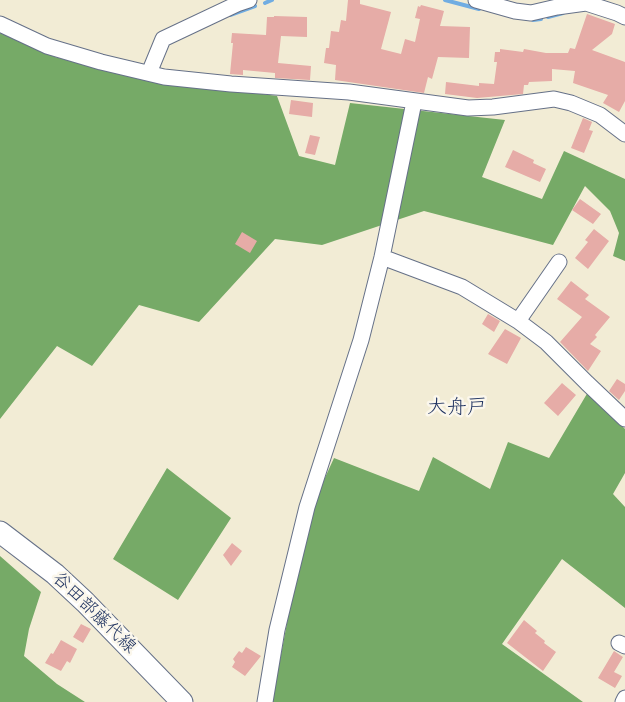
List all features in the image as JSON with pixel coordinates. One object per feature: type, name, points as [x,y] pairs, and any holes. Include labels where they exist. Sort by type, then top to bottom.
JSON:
[{"type":"main road","name":"谷田部藤代線","points":[[0,532],[55,574],[85,602],[182,702]]},
{"type":"street","points":[[149,73],[163,38],[249,0]]},
{"type":"street","points":[[476,0],[506,9],[531,13],[586,3],[625,17]]},
{"type":"street","points":[[0,24],[46,46],[164,77],[231,84],[348,92],[468,108],[493,107],[539,100],[562,100],[600,115],[625,134]]},
{"type":"street","points":[[264,702],[277,630],[307,507],[361,340],[382,257],[414,102]]},
{"type":"street","points":[[382,257],[462,287],[518,321],[546,342],[586,384],[625,419]]},
{"type":"street","points":[[518,321],[559,262]]},
{"type":"street","points":[[623,702],[625,698]]},
{"type":"green space","points":[[0,33],[55,57],[124,75],[277,96],[299,156],[335,165],[350,103],[505,120],[482,177],[542,199],[564,151],[625,179],[625,261],[613,256],[619,233],[610,211],[585,186],[553,245],[424,211],[322,245],[275,239],[199,322],[139,305],[92,366],[57,346],[0,419]]},
{"type":"green space","points":[[588,392],[625,429],[625,473],[613,494],[625,507],[625,608],[562,559],[502,644],[583,702],[272,702],[294,586],[312,506],[334,458],[419,491],[433,457],[490,489],[508,442],[549,458]]},
{"type":"green space","points":[[167,468],[231,518],[178,600],[113,559]]},
{"type":"green space","points":[[0,556],[41,592],[29,629],[24,656],[57,684],[85,702],[0,702]]},
{"type":"building","points":[[348,0],[360,0],[360,4],[391,12],[381,49],[401,54],[405,39],[415,42],[420,19],[415,18],[418,6],[420,7],[421,5],[444,11],[440,26],[470,27],[469,58],[438,57],[432,79],[428,77],[424,93],[335,80],[336,65],[324,63],[326,48],[329,48],[331,31],[339,32],[341,20],[346,21]]},
{"type":"building","points":[[587,14],[615,24],[612,34],[592,50],[625,62],[625,101],[619,112],[603,103],[608,95],[573,83],[575,71],[552,69],[552,81],[529,82],[528,85],[524,85],[523,94],[477,98],[445,94],[446,82],[479,86],[479,83],[494,84],[497,62],[494,62],[495,52],[500,52],[500,49],[523,52],[524,49],[546,53],[568,53],[570,48],[575,49]]},
{"type":"building","points":[[267,17],[307,17],[307,37],[281,36],[278,63],[311,66],[310,80],[275,78],[275,73],[243,70],[243,75],[230,74],[232,33],[266,35]]},
{"type":"building","points":[[291,100],[313,103],[312,117],[289,114]]},
{"type":"building","points":[[583,118],[592,122],[589,130],[593,131],[584,153],[571,148]]},
{"type":"building","points":[[310,135],[320,137],[315,155],[305,153]]},
{"type":"building","points":[[513,150],[534,160],[533,163],[546,169],[540,182],[505,167]]},
{"type":"building","points":[[580,199],[601,214],[593,224],[572,210]]},
{"type":"building","points":[[594,229],[609,241],[588,269],[575,258],[588,242],[585,240]]},
{"type":"building","points":[[242,232],[257,241],[250,253],[235,244]]},
{"type":"building","points":[[571,281],[589,295],[585,299],[610,317],[590,344],[601,351],[588,371],[560,342],[582,317],[557,299]]},
{"type":"building","points":[[488,314],[500,321],[494,332],[482,324]]},
{"type":"building","points":[[505,329],[521,338],[507,364],[488,354]]},
{"type":"building","points":[[617,379],[625,384],[625,391],[619,400],[609,391]]},
{"type":"building","points":[[562,383],[576,395],[558,416],[544,403]]},
{"type":"building","points":[[232,543],[242,551],[231,566],[223,555]]},
{"type":"building","points":[[524,620],[537,631],[535,633],[545,641],[544,643],[556,652],[543,671],[507,643]]},
{"type":"building","points":[[81,624],[91,629],[83,643],[73,637]]},
{"type":"building","points":[[61,640],[77,649],[70,663],[67,661],[61,671],[45,663]]},
{"type":"building","points":[[246,647],[261,656],[245,676],[232,667],[235,662],[233,659],[239,651],[242,653]]},
{"type":"building","points":[[614,651],[623,657],[614,672],[622,676],[615,688],[598,678]]},
{"type":"waterway","points":[[265,3],[272,0]]},
{"type":"waterway","points":[[445,0],[479,9]]},
{"type":"waterway","points":[[230,15],[255,6]]},
{"type":"waterway","points":[[548,17],[563,13]]},
{"type":"waterway","points":[[533,20],[541,19]]},
{"type":"district","name":"大舟戸","points":[[457,408]]}]
